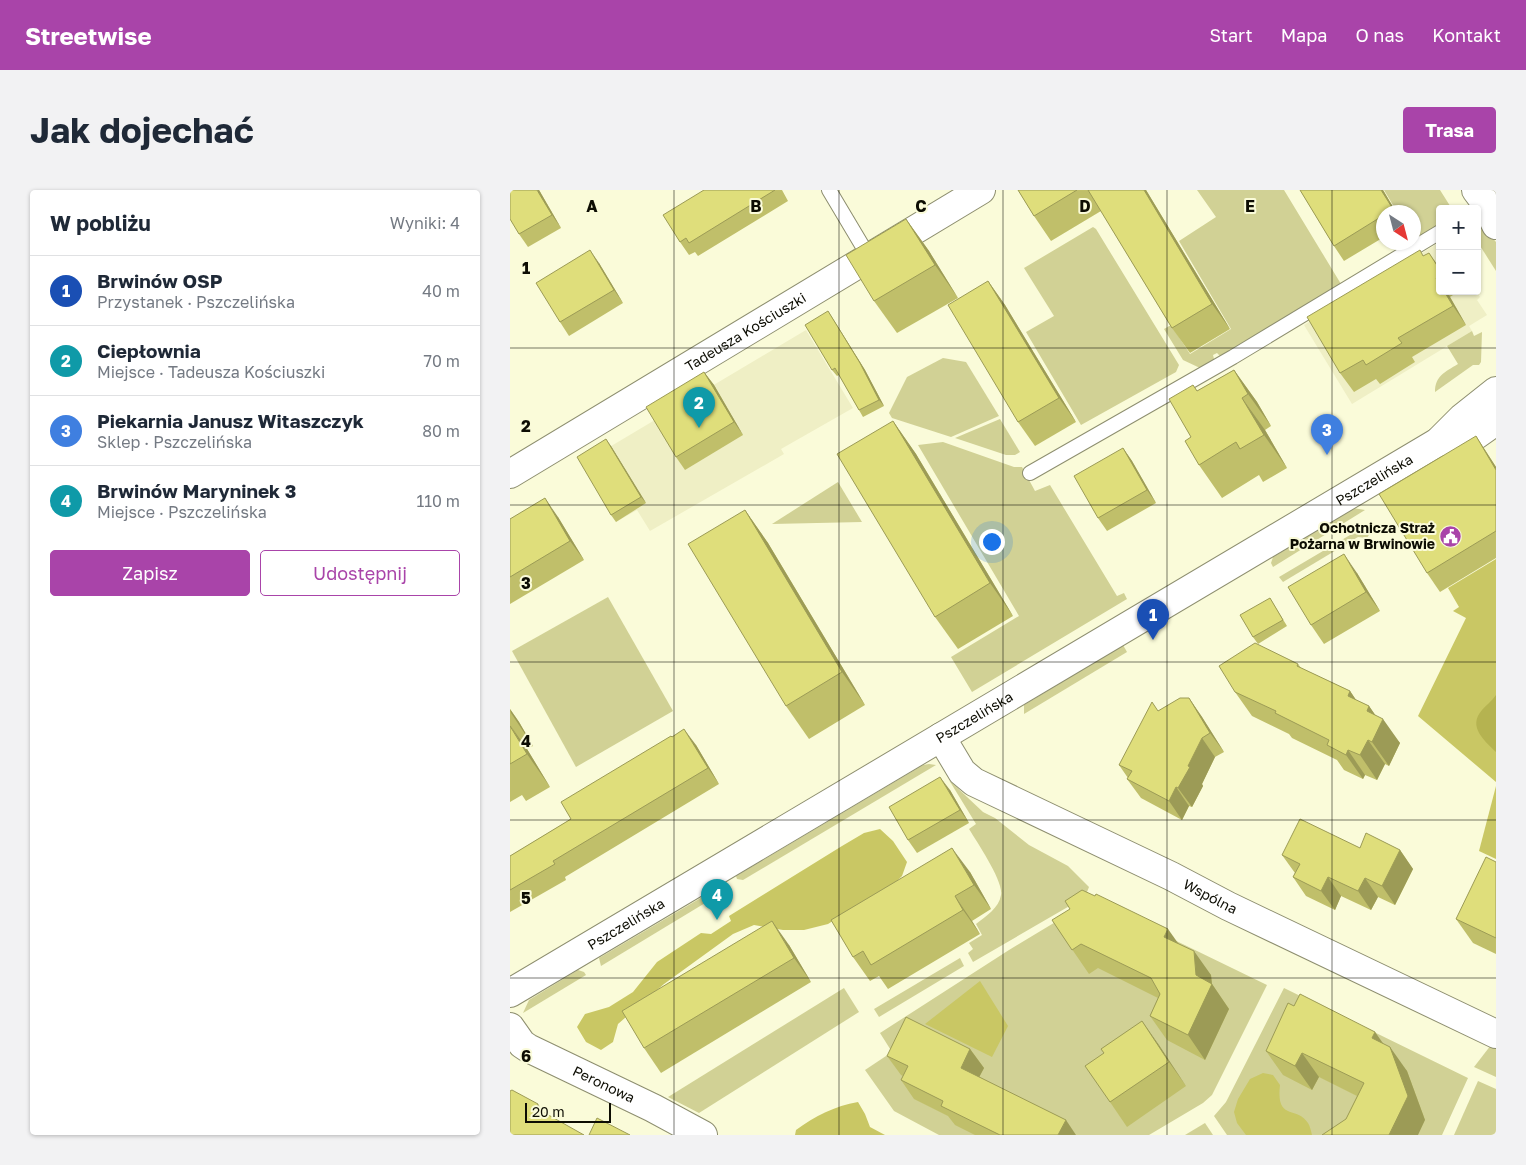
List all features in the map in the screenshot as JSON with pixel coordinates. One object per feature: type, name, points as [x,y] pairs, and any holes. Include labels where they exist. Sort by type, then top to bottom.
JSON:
[{"type":"street","name":"Tadeusza Kościuszki","points":[[510,474],[981,190]]},
{"type":"street","name":"Pszczelińska","points":[[510,992],[1438,442],[1462,418],[1496,391]]},
{"type":"street","name":"Pszczelińska","points":[[1438,442],[1476,435],[1496,421]]},
{"type":"street","name":"Wspólna","points":[[941,738],[962,772],[974,782],[1496,1034]]},
{"type":"street","name":"Peronowa","points":[[510,1027],[522,1044],[528,1048],[653,1108],[704,1135]]},
{"type":"lane","points":[[829,190],[869,257]]},
{"type":"lane","points":[[1030,473],[1233,357],[1436,234]]},
{"type":"shaded area","points":[[1197,190],[1284,190],[1341,284],[1220,356],[1217,353],[1213,355],[1214,359],[1200,368],[1183,360],[1164,329],[1171,325],[1190,354],[1231,329],[1179,241],[1216,217]]},
{"type":"shaded area","points":[[1384,190],[1440,190],[1449,205],[1436,205],[1436,227],[1421,236],[1421,205],[1393,205]]},
{"type":"shaded area","points":[[1481,224],[1496,242],[1496,271],[1481,247]]},
{"type":"shaded area","points":[[1093,227],[1179,365],[1176,372],[1081,425],[1026,332],[1054,316],[1024,268]]},
{"type":"shaded area","points":[[1436,244],[1436,295],[1479,295],[1480,297],[1477,300],[1487,315],[1469,326],[1472,331],[1352,404],[1304,325]]},
{"type":"shaded area","points":[[806,330],[853,408],[781,449],[784,454],[650,531],[637,510],[616,522],[581,464]]},
{"type":"shaded area","points":[[1472,331],[1474,336],[1482,332],[1481,362],[1479,365],[1473,365],[1435,392],[1439,378],[1458,364],[1447,346]]},
{"type":"shaded area","points":[[943,358],[966,362],[999,416],[951,437],[892,418],[889,413],[907,377]]},
{"type":"shaded area","points":[[1000,419],[1020,452],[1015,455],[1006,455],[955,438]]},
{"type":"shaded area","points":[[943,442],[1014,467],[1022,467],[1035,491],[1050,485],[1117,596],[1124,593],[1127,599],[972,692],[951,657],[1019,616],[918,445]]},
{"type":"shaded area","points":[[838,482],[862,522],[772,524]]},
{"type":"shaded area","points":[[1353,508],[1365,510],[1273,567],[1271,563],[1273,557]]},
{"type":"shaded area","points":[[1372,522],[1375,525],[1367,538],[1358,537],[1283,582],[1279,577]]},
{"type":"shaded area","points":[[1496,559],[1496,782],[1418,716],[1466,618],[1453,611],[1459,607],[1448,588]]},
{"type":"shaded area","points":[[608,597],[673,711],[576,767],[512,651]]},
{"type":"shaded area","points":[[1123,645],[1127,652],[1024,714],[1024,705]]},
{"type":"shaded area","points":[[1496,695],[1496,752],[1479,733],[1476,722],[1482,710]]},
{"type":"shaded area","points":[[923,765],[936,765],[743,880],[737,879],[736,876]]},
{"type":"shaded area","points":[[949,780],[983,812],[995,818],[1029,845],[1068,866],[1089,887],[1085,897],[973,962],[968,953],[973,949],[969,943],[982,935],[976,924],[998,904],[1001,889],[989,862],[969,829],[976,824]]},
{"type":"shaded area","points":[[1496,786],[1496,859],[1479,851]]},
{"type":"shaded area","points":[[880,829],[893,841],[907,862],[902,876],[884,894],[847,912],[828,924],[804,930],[783,930],[754,925],[733,934],[664,984],[618,1024],[613,1042],[601,1050],[586,1042],[577,1027],[585,1014],[609,1007],[633,992],[657,962],[701,933],[711,934],[731,921],[729,916],[864,833]]},
{"type":"shaded area","points":[[721,886],[720,894],[601,966],[599,958]]},
{"type":"shaded area","points":[[1092,900],[1267,985],[1212,1095],[1203,1103],[1149,1135],[939,1135],[894,1111],[865,1070],[892,1052],[880,1033],[1009,950]]},
{"type":"shaded area","points":[[960,958],[964,966],[879,1017],[874,1009]]},
{"type":"shaded area","points":[[578,970],[586,975],[523,1013],[529,1000]]},
{"type":"shaded area","points":[[980,981],[1008,1026],[992,1057],[925,1024]]},
{"type":"shaded area","points":[[844,988],[859,1012],[699,1113],[668,1097]]},
{"type":"shaded area","points":[[1284,988],[1468,1078],[1442,1135],[1227,1135],[1214,1116],[1226,1102]]},
{"type":"shaded area","points":[[1491,1045],[1496,1046],[1496,1077],[1474,1067]]},
{"type":"shaded area","points":[[1263,1073],[1273,1075],[1280,1085],[1281,1104],[1284,1109],[1303,1118],[1309,1124],[1312,1135],[1246,1135],[1237,1123],[1234,1112],[1238,1099],[1250,1079]]},
{"type":"shaded area","points":[[1478,1081],[1496,1089],[1496,1135],[1454,1135]]},
{"type":"shaded area","points":[[858,1102],[870,1127],[885,1135],[795,1135],[796,1130],[810,1120],[841,1106]]},
{"type":"shaded area","points":[[1205,1123],[1213,1135],[1185,1135]]},
{"type":"building","points":[[510,190],[537,190],[552,215],[519,234],[510,219]]},
{"type":"building","points":[[704,190],[775,190],[689,243],[686,238],[680,242],[663,215]]},
{"type":"building","points":[[1018,190],[1077,190],[1034,216]]},
{"type":"building","points":[[1088,190],[1144,190],[1212,304],[1172,328]]},
{"type":"building","points":[[1300,190],[1381,190],[1390,205],[1376,205],[1376,220],[1334,246]]},
{"type":"building","points":[[906,219],[935,265],[874,301],[846,255]]},
{"type":"building","points":[[590,250],[614,290],[560,322],[536,283]]},
{"type":"building","points":[[1420,250],[1423,256],[1429,253],[1436,264],[1436,295],[1446,295],[1453,306],[1398,338],[1402,343],[1366,365],[1363,360],[1340,373],[1307,317]]},
{"type":"building","points":[[988,281],[1059,398],[1018,422],[948,305]]},
{"type":"building","points":[[828,311],[860,363],[879,400],[859,410],[835,368],[832,370],[805,325]]},
{"type":"building","points":[[1234,370],[1248,394],[1242,398],[1264,435],[1240,449],[1236,442],[1199,465],[1185,441],[1191,437],[1169,399],[1193,385],[1197,391]]},
{"type":"building","points":[[704,372],[734,422],[676,457],[646,407]]},
{"type":"building","points":[[893,421],[990,583],[935,617],[837,454]]},
{"type":"building","name":"Ochotnicza Straż Pożarna w Brwinowie","points":[[1476,436],[1496,470],[1496,531],[1427,573],[1379,494]]},
{"type":"building","points":[[606,439],[641,497],[611,515],[577,457]]},
{"type":"building","points":[[1123,448],[1147,490],[1098,518],[1074,476]]},
{"type":"building","points":[[545,498],[570,541],[510,577],[510,519]]},
{"type":"building","points":[[745,510],[842,672],[786,706],[688,544]]},
{"type":"building","points":[[1344,554],[1366,592],[1311,625],[1288,587]]},
{"type":"building","points":[[1270,598],[1283,620],[1253,637],[1240,615]]},
{"type":"building","points":[[1255,643],[1298,664],[1297,666],[1350,691],[1348,696],[1369,706],[1367,711],[1383,719],[1372,742],[1368,740],[1360,755],[1348,750],[1346,755],[1327,745],[1329,740],[1275,713],[1276,711],[1235,692],[1219,666]]},
{"type":"building","points":[[1180,698],[1189,698],[1210,733],[1202,738],[1188,766],[1190,767],[1169,801],[1127,779],[1132,771],[1119,765],[1152,702],[1158,711]]},
{"type":"building","points":[[510,726],[527,754],[510,764]]},
{"type":"building","points":[[684,729],[708,768],[553,861],[555,864],[510,890],[510,856],[571,819],[561,802]]},
{"type":"building","points":[[940,777],[960,810],[908,840],[889,807]]},
{"type":"building","points":[[1300,819],[1360,848],[1366,833],[1400,850],[1382,886],[1365,878],[1358,891],[1328,877],[1321,891],[1293,877],[1300,864],[1282,855]]},
{"type":"building","points":[[952,848],[974,885],[955,896],[963,910],[871,965],[863,951],[853,957],[831,920]]},
{"type":"building","points":[[1486,857],[1496,862],[1496,938],[1456,919]]},
{"type":"building","points":[[1082,890],[1095,896],[1096,894],[1168,929],[1164,937],[1194,951],[1196,975],[1212,984],[1188,1035],[1150,1016],[1160,994],[1151,978],[1081,944],[1072,950],[1052,920],[1070,909],[1065,901]]},
{"type":"building","points":[[772,921],[794,958],[644,1048],[622,1011]]},
{"type":"building","points":[[1300,994],[1375,1032],[1372,1038],[1390,1047],[1408,1096],[1389,1135],[1322,1135],[1346,1119],[1364,1083],[1302,1053],[1295,1066],[1266,1051],[1288,1003],[1294,1006]]},
{"type":"building","points":[[906,1017],[970,1049],[961,1068],[1066,1120],[1058,1135],[1000,1135],[941,1106],[943,1101],[901,1080],[908,1066],[887,1056]]},
{"type":"building","points":[[1142,1021],[1169,1062],[1110,1102],[1085,1066],[1104,1053],[1101,1049]]},
{"type":"building","points":[[512,1090],[538,1104],[536,1108],[584,1135],[510,1135],[510,1091]]},
{"type":"building","points":[[597,1118],[630,1135],[589,1135]]},
{"type":"place","name":"Ciepłownia","points":[[699,428]]},
{"type":"place","name":"Piekarnia Janusz Witaszczyk","points":[[1327,455]]},
{"type":"place","name":"Ochotnicza Straż Pożarna w Brwinowie","points":[[1451,536]]},
{"type":"place","name":"Brwinów OSP","points":[[1153,640]]},
{"type":"place","name":"Brwinów Maryninek 3","points":[[717,920]]}]
